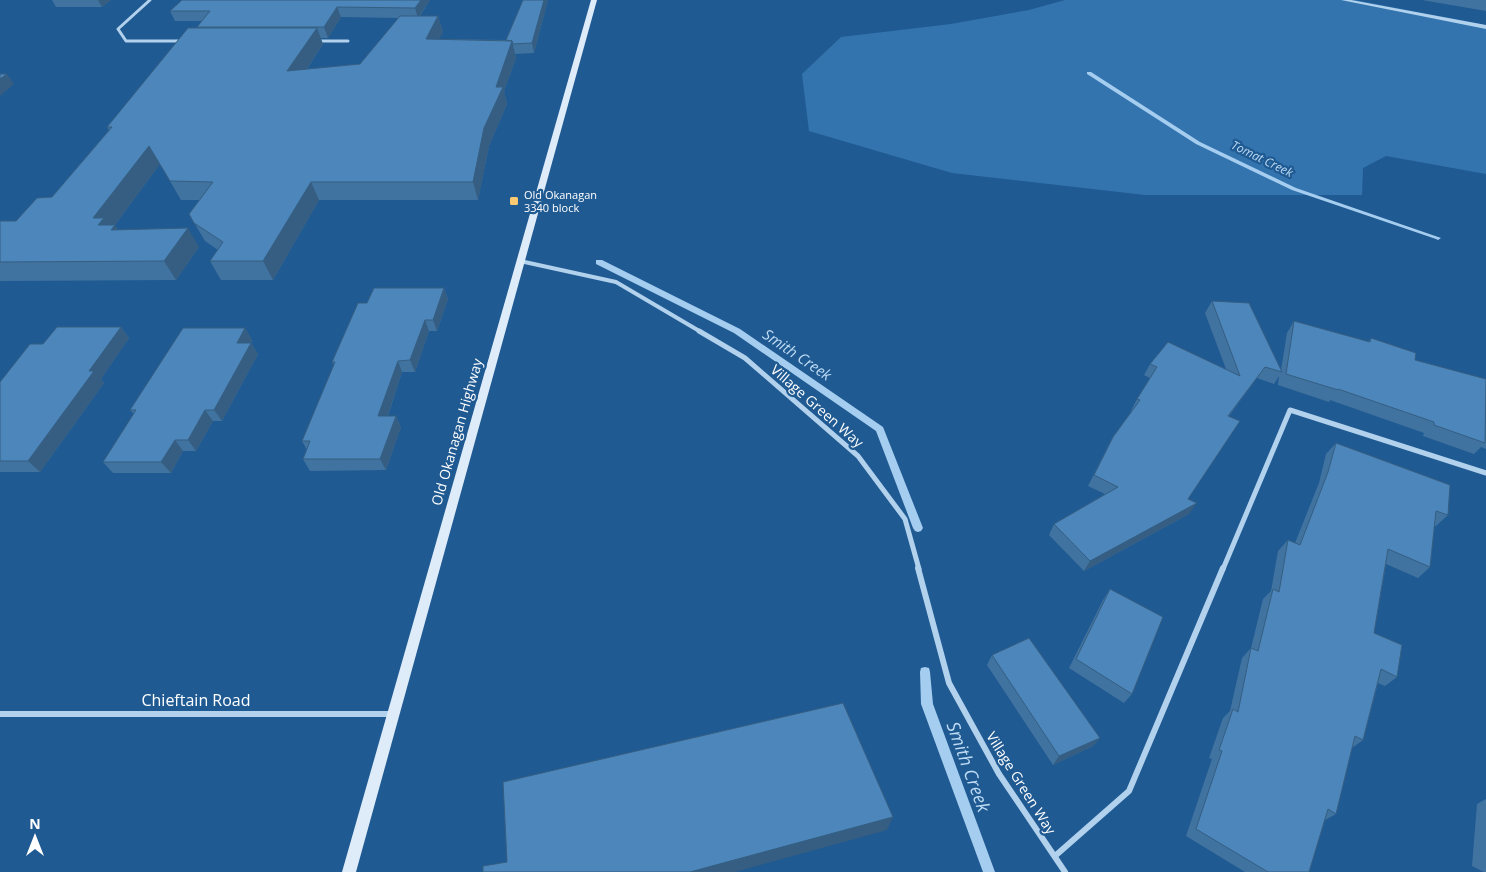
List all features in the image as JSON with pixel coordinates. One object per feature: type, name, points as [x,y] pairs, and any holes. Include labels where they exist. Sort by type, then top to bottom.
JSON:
[{"type":"main road","name":"Old Okanagan Highway","points":[[349,872],[519,261],[594,0]]},
{"type":"street","points":[[150,0],[118,29],[126,41],[184,41]]},
{"type":"street","points":[[1343,0],[1486,27]]},
{"type":"street","points":[[310,41],[348,41]]},
{"type":"street","name":"Village Green Way","points":[[519,261],[616,282],[745,358],[858,456],[905,519],[949,682],[999,774],[1065,872]]},
{"type":"street","points":[[1055,856],[1129,791],[1290,410],[1486,473]]},
{"type":"street","name":"Chieftain Road","points":[[0,714],[393,714]]},
{"type":"shaded area","points":[[1065,0],[1355,0],[1486,25],[1486,174],[1386,156],[1363,168],[1362,195],[1145,195],[952,173],[809,131],[802,74],[841,37],[951,24],[1029,10]]},
{"type":"building","points":[[182,0],[421,0],[415,8],[337,7],[324,27],[197,27],[210,11],[170,11]]},
{"type":"building","points":[[523,0],[544,0],[532,43],[513,44],[512,41],[506,40]]},
{"type":"building","points":[[400,16],[438,16],[426,39],[512,41],[496,87],[503,87],[484,128],[473,182],[311,182],[263,261],[210,261],[223,242],[194,223],[189,214],[213,182],[170,181],[149,146],[93,218],[104,218],[98,225],[115,225],[111,230],[188,228],[164,261],[0,262],[0,221],[16,221],[37,198],[52,197],[112,127],[107,127],[188,28],[317,28],[287,71],[360,64]]},
{"type":"building","points":[[0,74],[7,74],[0,79]]},
{"type":"building","points":[[374,288],[444,288],[433,320],[425,320],[410,360],[398,361],[378,416],[396,416],[380,459],[303,459],[310,441],[302,441],[335,362],[332,362],[358,303],[367,303]]},
{"type":"building","points":[[1212,301],[1249,303],[1282,372],[1265,367],[1228,416],[1240,421],[1188,499],[1197,503],[1090,561],[1054,524],[1118,487],[1094,475],[1113,437],[1140,400],[1137,399],[1157,367],[1150,364],[1168,342],[1240,376]]},
{"type":"building","points":[[1294,321],[1370,342],[1371,338],[1416,353],[1415,360],[1486,379],[1485,443],[1434,425],[1434,422],[1338,389],[1286,374]]},
{"type":"building","points":[[57,327],[121,327],[89,371],[94,371],[28,461],[0,461],[0,382],[30,344],[43,344]]},
{"type":"building","points":[[183,328],[245,328],[237,343],[251,343],[214,410],[205,410],[188,440],[175,440],[161,462],[103,462],[136,410],[130,410]]},
{"type":"building","points":[[1336,443],[1450,485],[1448,515],[1436,511],[1430,567],[1388,549],[1374,633],[1402,645],[1397,677],[1381,669],[1363,740],[1355,736],[1336,814],[1328,809],[1309,872],[1268,872],[1196,829],[1222,751],[1219,750],[1233,709],[1238,712],[1251,648],[1258,651],[1273,589],[1279,592],[1288,540],[1300,545],[1328,472]]},
{"type":"building","points":[[1110,589],[1163,617],[1132,694],[1076,659]]},
{"type":"building","points":[[1029,638],[1100,738],[1059,756],[992,655]]},
{"type":"building","points":[[843,703],[893,817],[690,872],[483,872],[483,866],[507,862],[503,782]]},
{"type":"waterway","name":"Tomat Creek","points":[[1089,73],[1198,143],[1294,189],[1438,238]]},
{"type":"waterway","name":"Smith Creek","points":[[599,262],[737,331],[880,429],[918,528]]},
{"type":"waterway","name":"Smith Creek","points":[[925,672],[927,704],[989,872]]},
{"type":"place","name":"Old Okanagan 3340 block","points":[[514,201]]}]
